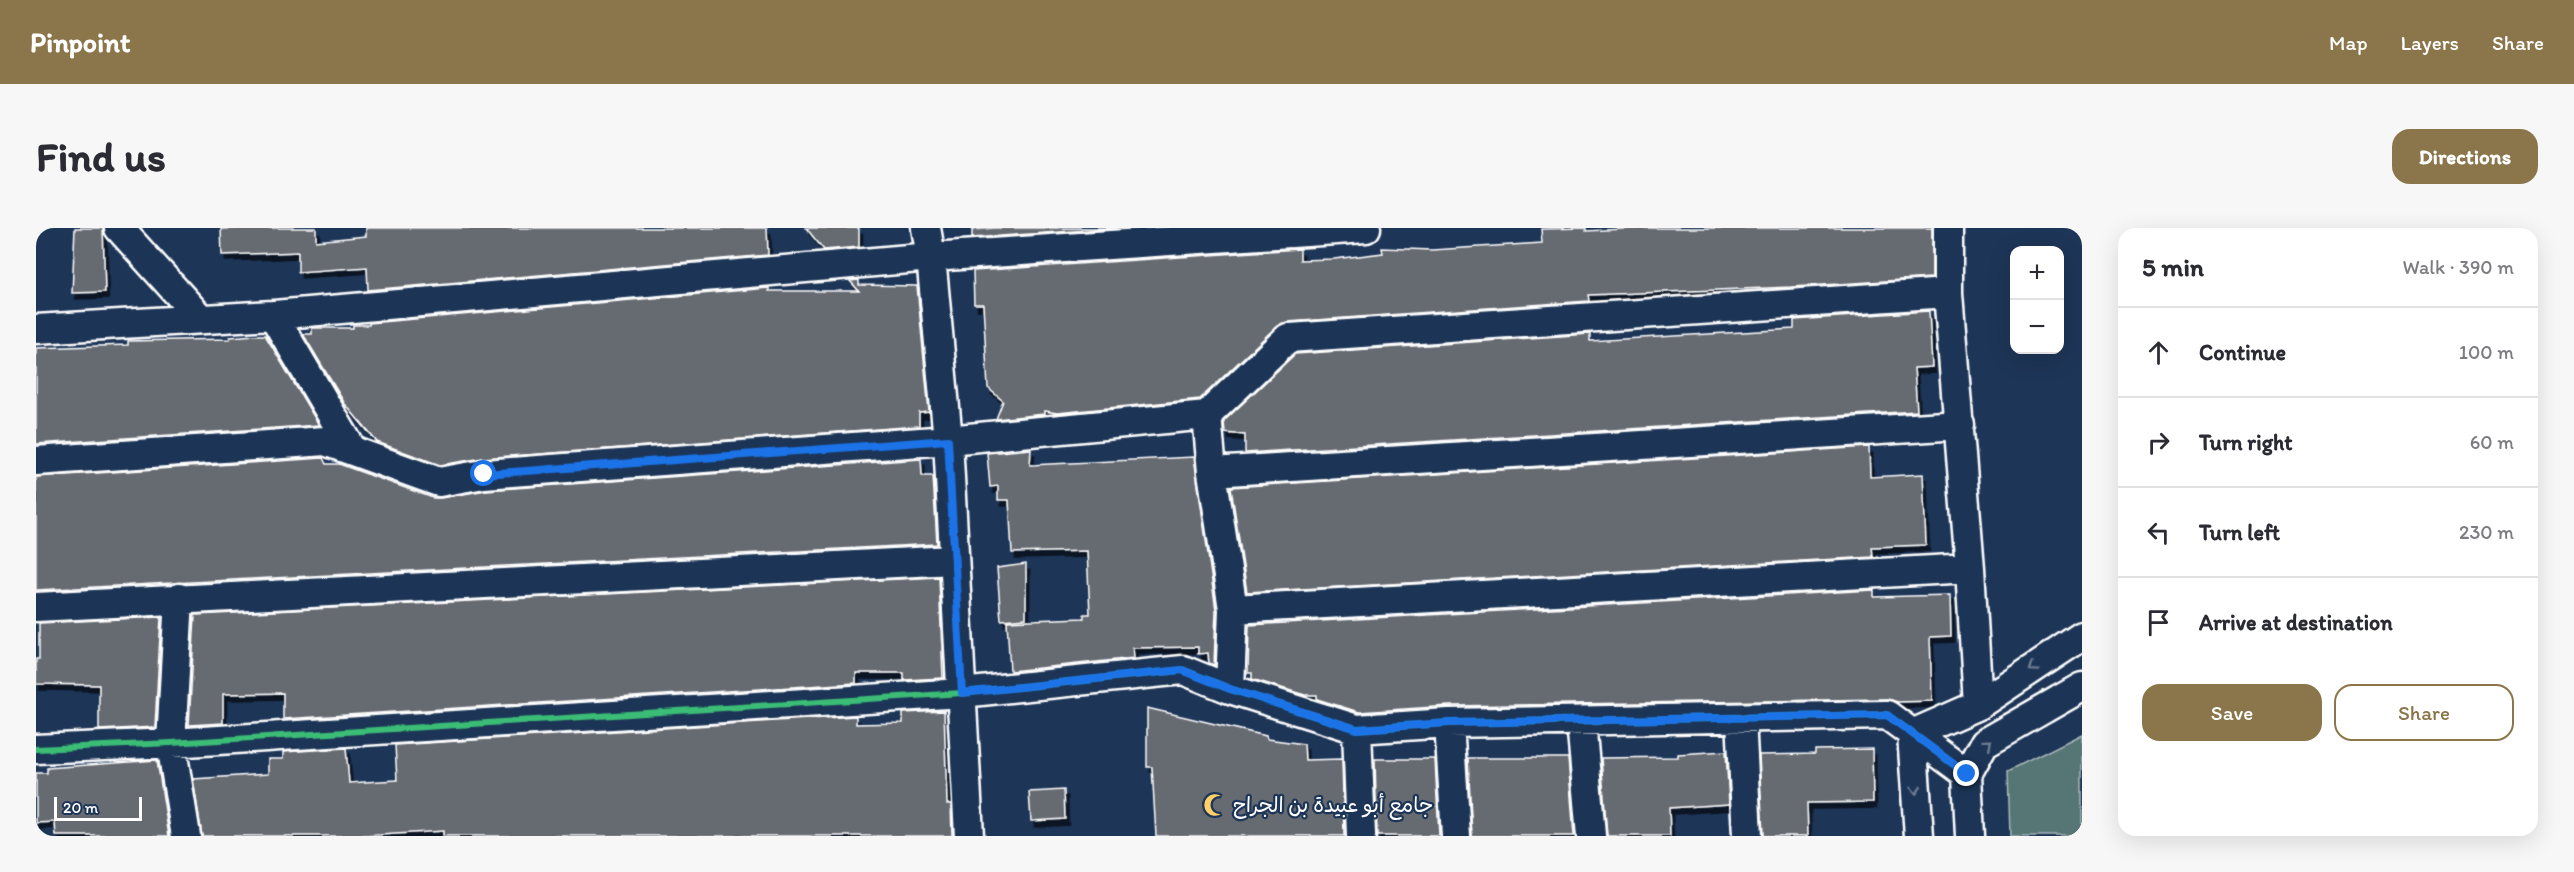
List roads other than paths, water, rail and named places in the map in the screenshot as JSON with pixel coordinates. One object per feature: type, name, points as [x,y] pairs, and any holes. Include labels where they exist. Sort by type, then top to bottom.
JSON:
[{"type":"street","points":[[119,228],[201,320]]},
{"type":"street","points":[[926,228],[931,257],[948,440],[969,836]]},
{"type":"street","points":[[36,330],[273,315],[931,257],[1366,228]]},
{"type":"street","points":[[1948,228],[1948,293],[1960,425],[1978,705]]},
{"type":"street","points":[[36,461],[325,441],[440,482],[484,474],[948,440],[1207,415],[1288,338],[1948,293]]},
{"type":"street","points":[[273,315],[353,451]]},
{"type":"street","points":[[1207,415],[1212,472],[1233,609],[1230,689]]},
{"type":"street","points":[[1212,472],[1960,425]]},
{"type":"street","points":[[36,607],[954,560]]},
{"type":"street","points":[[1233,609],[1970,568]]},
{"type":"street","points":[[179,598],[171,743],[186,836]]},
{"type":"street","points":[[1912,734],[1978,705],[2082,636]]},
{"type":"street","points":[[36,749],[171,743],[962,693],[1182,670],[1230,689],[1357,729],[1449,723],[1887,715],[1967,774]]},
{"type":"street","points":[[1970,836],[1967,774],[1984,743],[2082,687]]},
{"type":"street","points":[[1741,718],[1747,836]]},
{"type":"street","points":[[1581,721],[1591,836]]},
{"type":"street","points":[[1449,723],[1456,836]]},
{"type":"street","points":[[1357,729],[1361,836]]},
{"type":"street","points":[[1912,734],[1918,836]]},
{"type":"place","name":"جامع أبو عبيدة بن الجراح","points":[[1215,805]]}]
